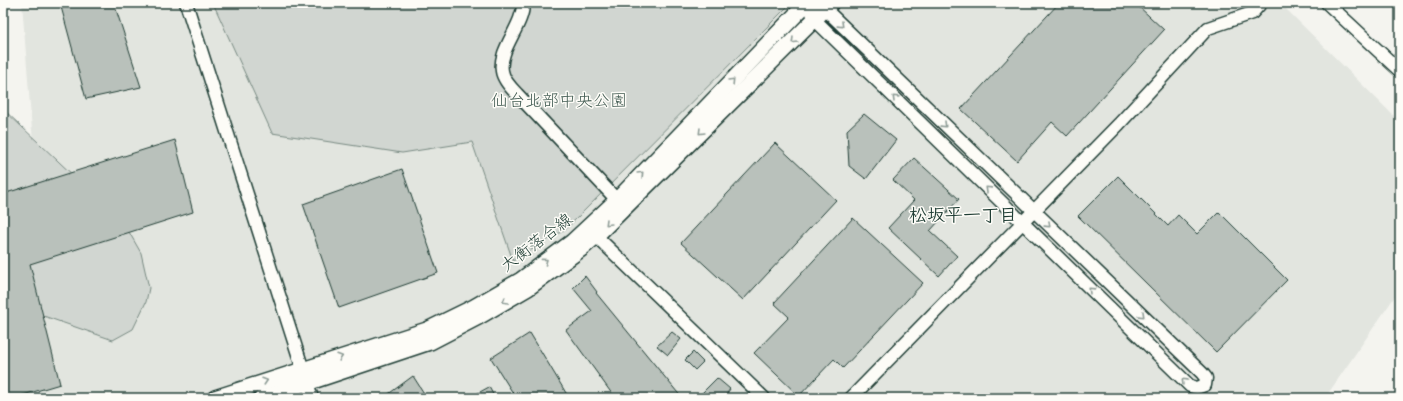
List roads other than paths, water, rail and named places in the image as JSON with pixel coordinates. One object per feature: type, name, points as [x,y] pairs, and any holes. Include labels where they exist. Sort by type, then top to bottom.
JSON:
[{"type":"main road","name":"大衡落合線","points":[[215,398],[427,330],[474,307],[521,280],[572,242],[617,200],[808,3]]},
{"type":"main road","name":"大衡落合線","points":[[262,398],[430,342],[480,316],[528,288],[581,249],[596,236],[824,11]]},
{"type":"street","points":[[186,3],[312,398]]},
{"type":"street","points":[[523,3],[522,15],[506,50],[502,70],[509,84],[517,94],[617,200]]},
{"type":"street","points":[[808,3],[824,11],[1202,372],[1206,378],[1205,385],[1197,388],[1190,386],[1022,222],[824,11]]},
{"type":"street","points":[[850,398],[1119,124],[1208,28],[1252,13],[1261,3]]},
{"type":"street","points":[[1327,3],[1400,71]]},
{"type":"street","points":[[596,236],[764,398]]},
{"type":"district","name":"松坂平一丁目","points":[[963,215]]},
{"type":"park label","name":"仙台北部中央公園","points":[[559,100]]}]
